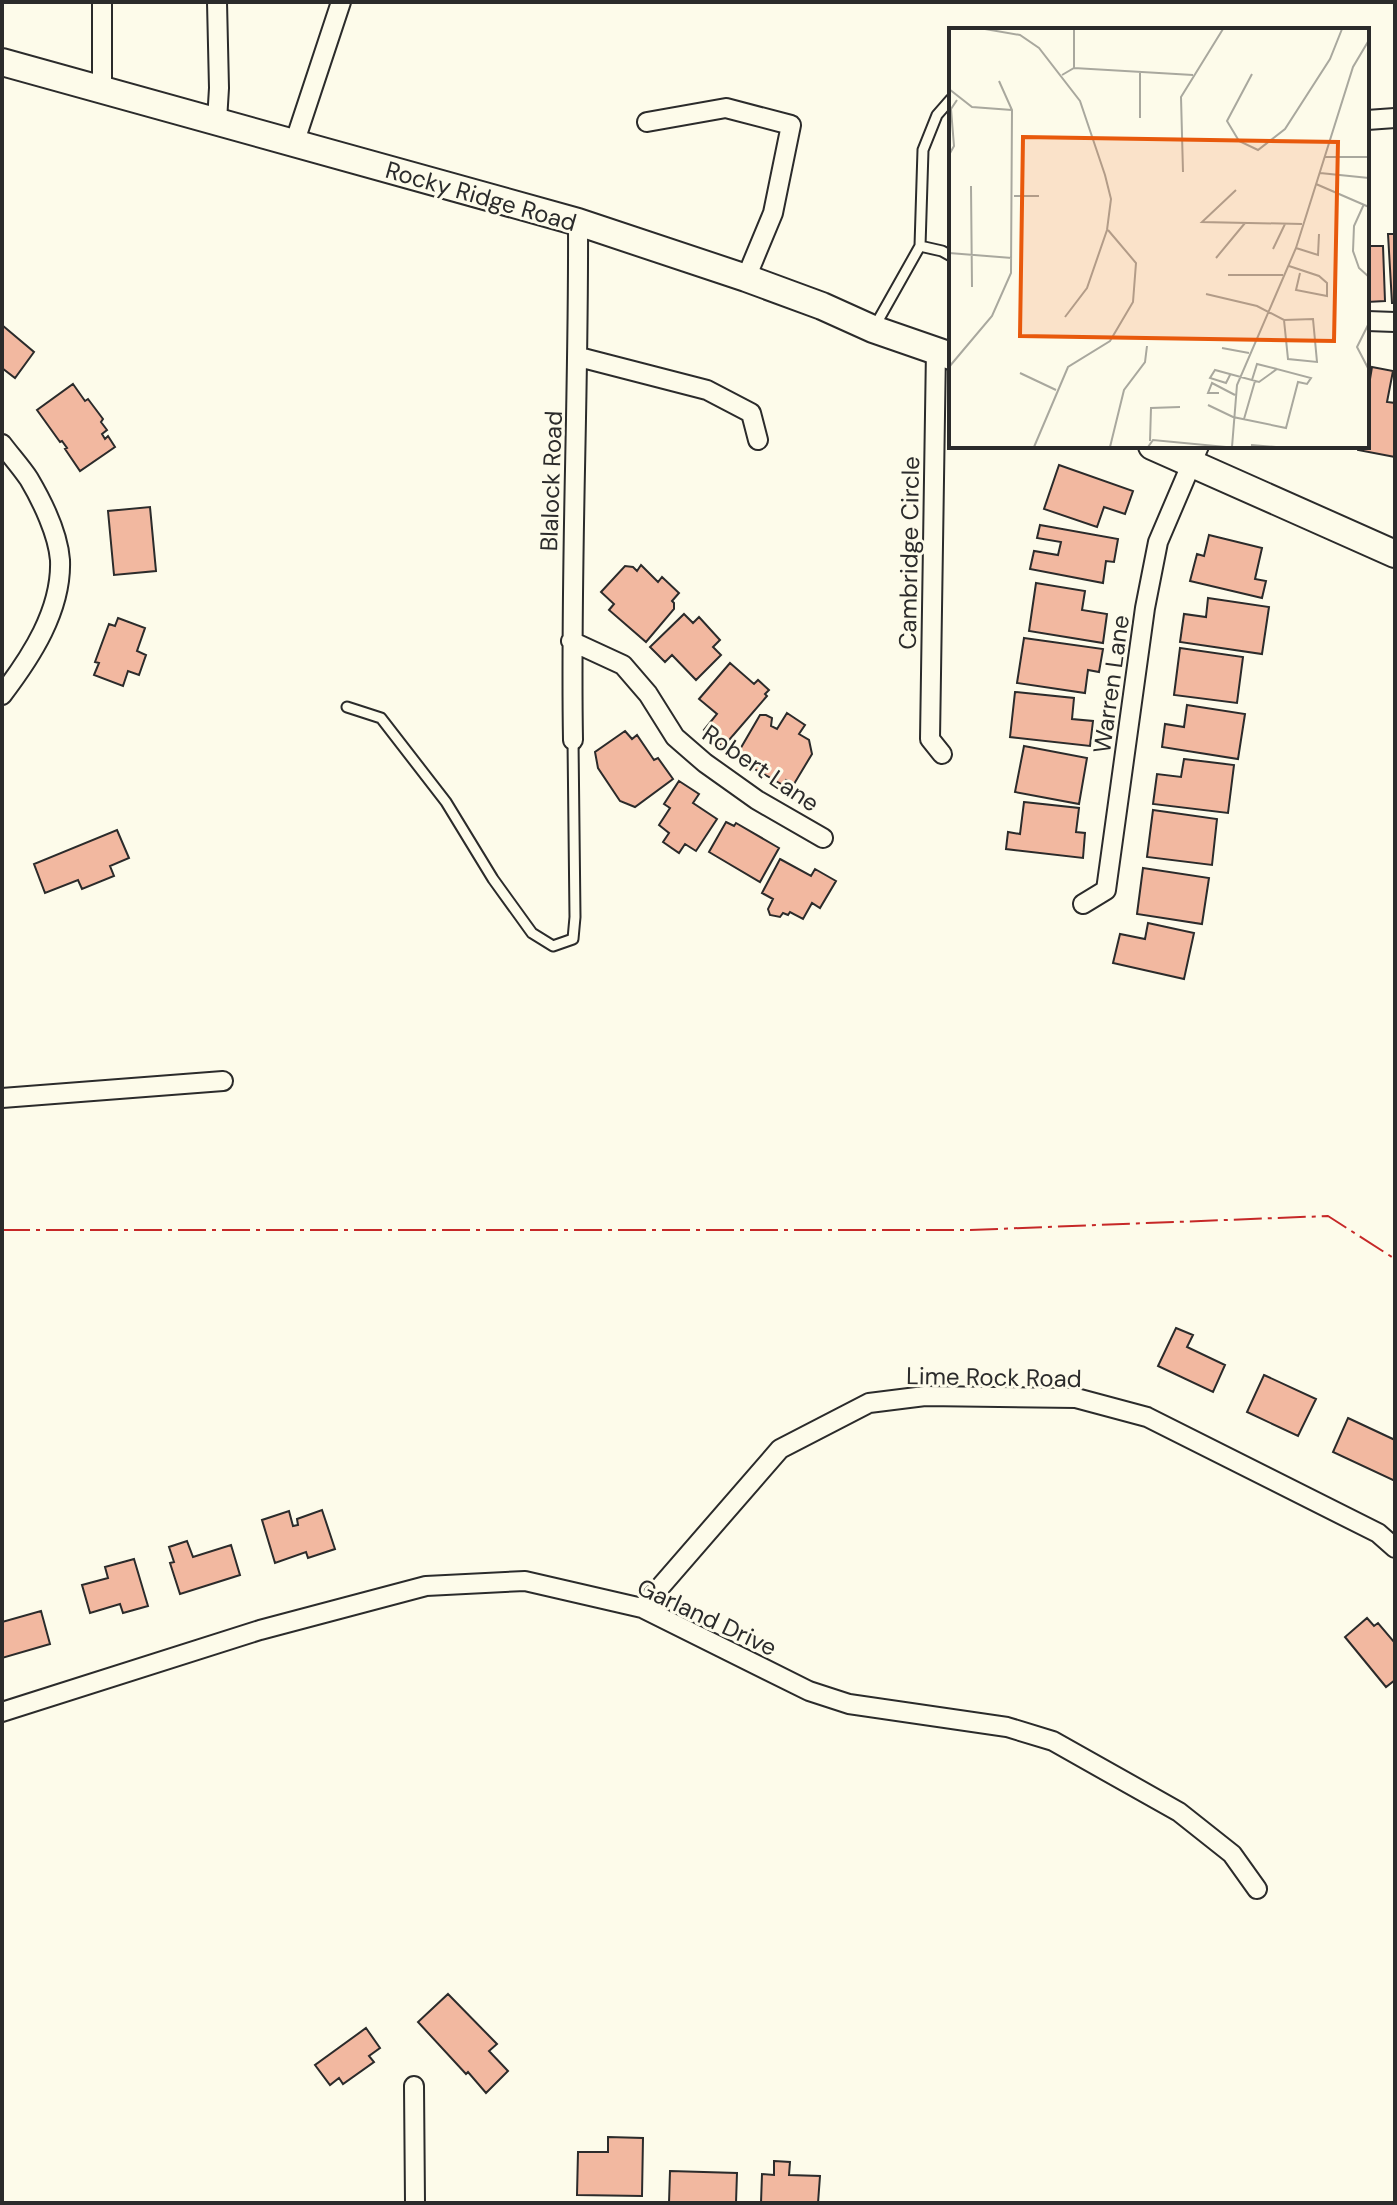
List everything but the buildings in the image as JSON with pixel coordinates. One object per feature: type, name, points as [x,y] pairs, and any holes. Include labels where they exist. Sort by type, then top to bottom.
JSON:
[{"type":"main road","name":"Rocky Ridge Road","points":[[2,62],[578,222],[746,278],[873,329],[943,353]]},
{"type":"main road","points":[[1162,448],[1196,455],[1395,554]]},
{"type":"street","points":[[102,2],[102,90]]},
{"type":"street","points":[[217,2],[217,121]]},
{"type":"street","points":[[294,144],[341,2]]},
{"type":"street","points":[[647,122],[726,108],[791,125],[773,213],[746,278]]},
{"type":"street","points":[[1369,120],[1395,118]]},
{"type":"street","name":"Blalock Road","points":[[573,740],[571,641],[579,357],[578,222]]},
{"type":"street","points":[[1369,321],[1395,322]]},
{"type":"street","name":"Cambridge Circle","points":[[942,754],[930,739],[943,353]]},
{"type":"street","points":[[579,357],[707,390],[751,413],[758,440]]},
{"type":"street","points":[[2,444],[28,478],[54,531],[60,560],[57,596],[44,630],[2,695]]},
{"type":"street","name":"Warren Lane","points":[[1083,904],[1106,890],[1145,608],[1158,542],[1196,455]]},
{"type":"street","name":"Robert Lane","points":[[571,641],[623,665],[648,694],[675,737],[705,763],[757,800],[823,838]]},
{"type":"street","points":[[2,1098],[223,1081]]},
{"type":"street","name":"Lime Rock Road","points":[[642,1608],[780,1449],[869,1403],[925,1396],[1076,1398],[1147,1417],[1378,1533],[1395,1548]]},
{"type":"street","name":"Garland Drive","points":[[2,1712],[260,1630],[426,1586],[525,1581],[642,1608],[809,1691],[849,1704],[1007,1727],[1053,1741],[1179,1812],[1232,1854],[1257,1889]]},
{"type":"street","points":[[414,2086],[415,2203]]},
{"type":"lane","points":[[873,329],[920,246],[923,150],[937,115],[949,101]]},
{"type":"lane","points":[[920,246],[949,255]]},
{"type":"lane","points":[[347,707],[381,718],[446,802],[493,879],[532,933],[553,946],[573,939],[573,740]]},
{"type":"power","points":[[2,1230],[970,1230],[1328,1216],[1395,1259]]}]
